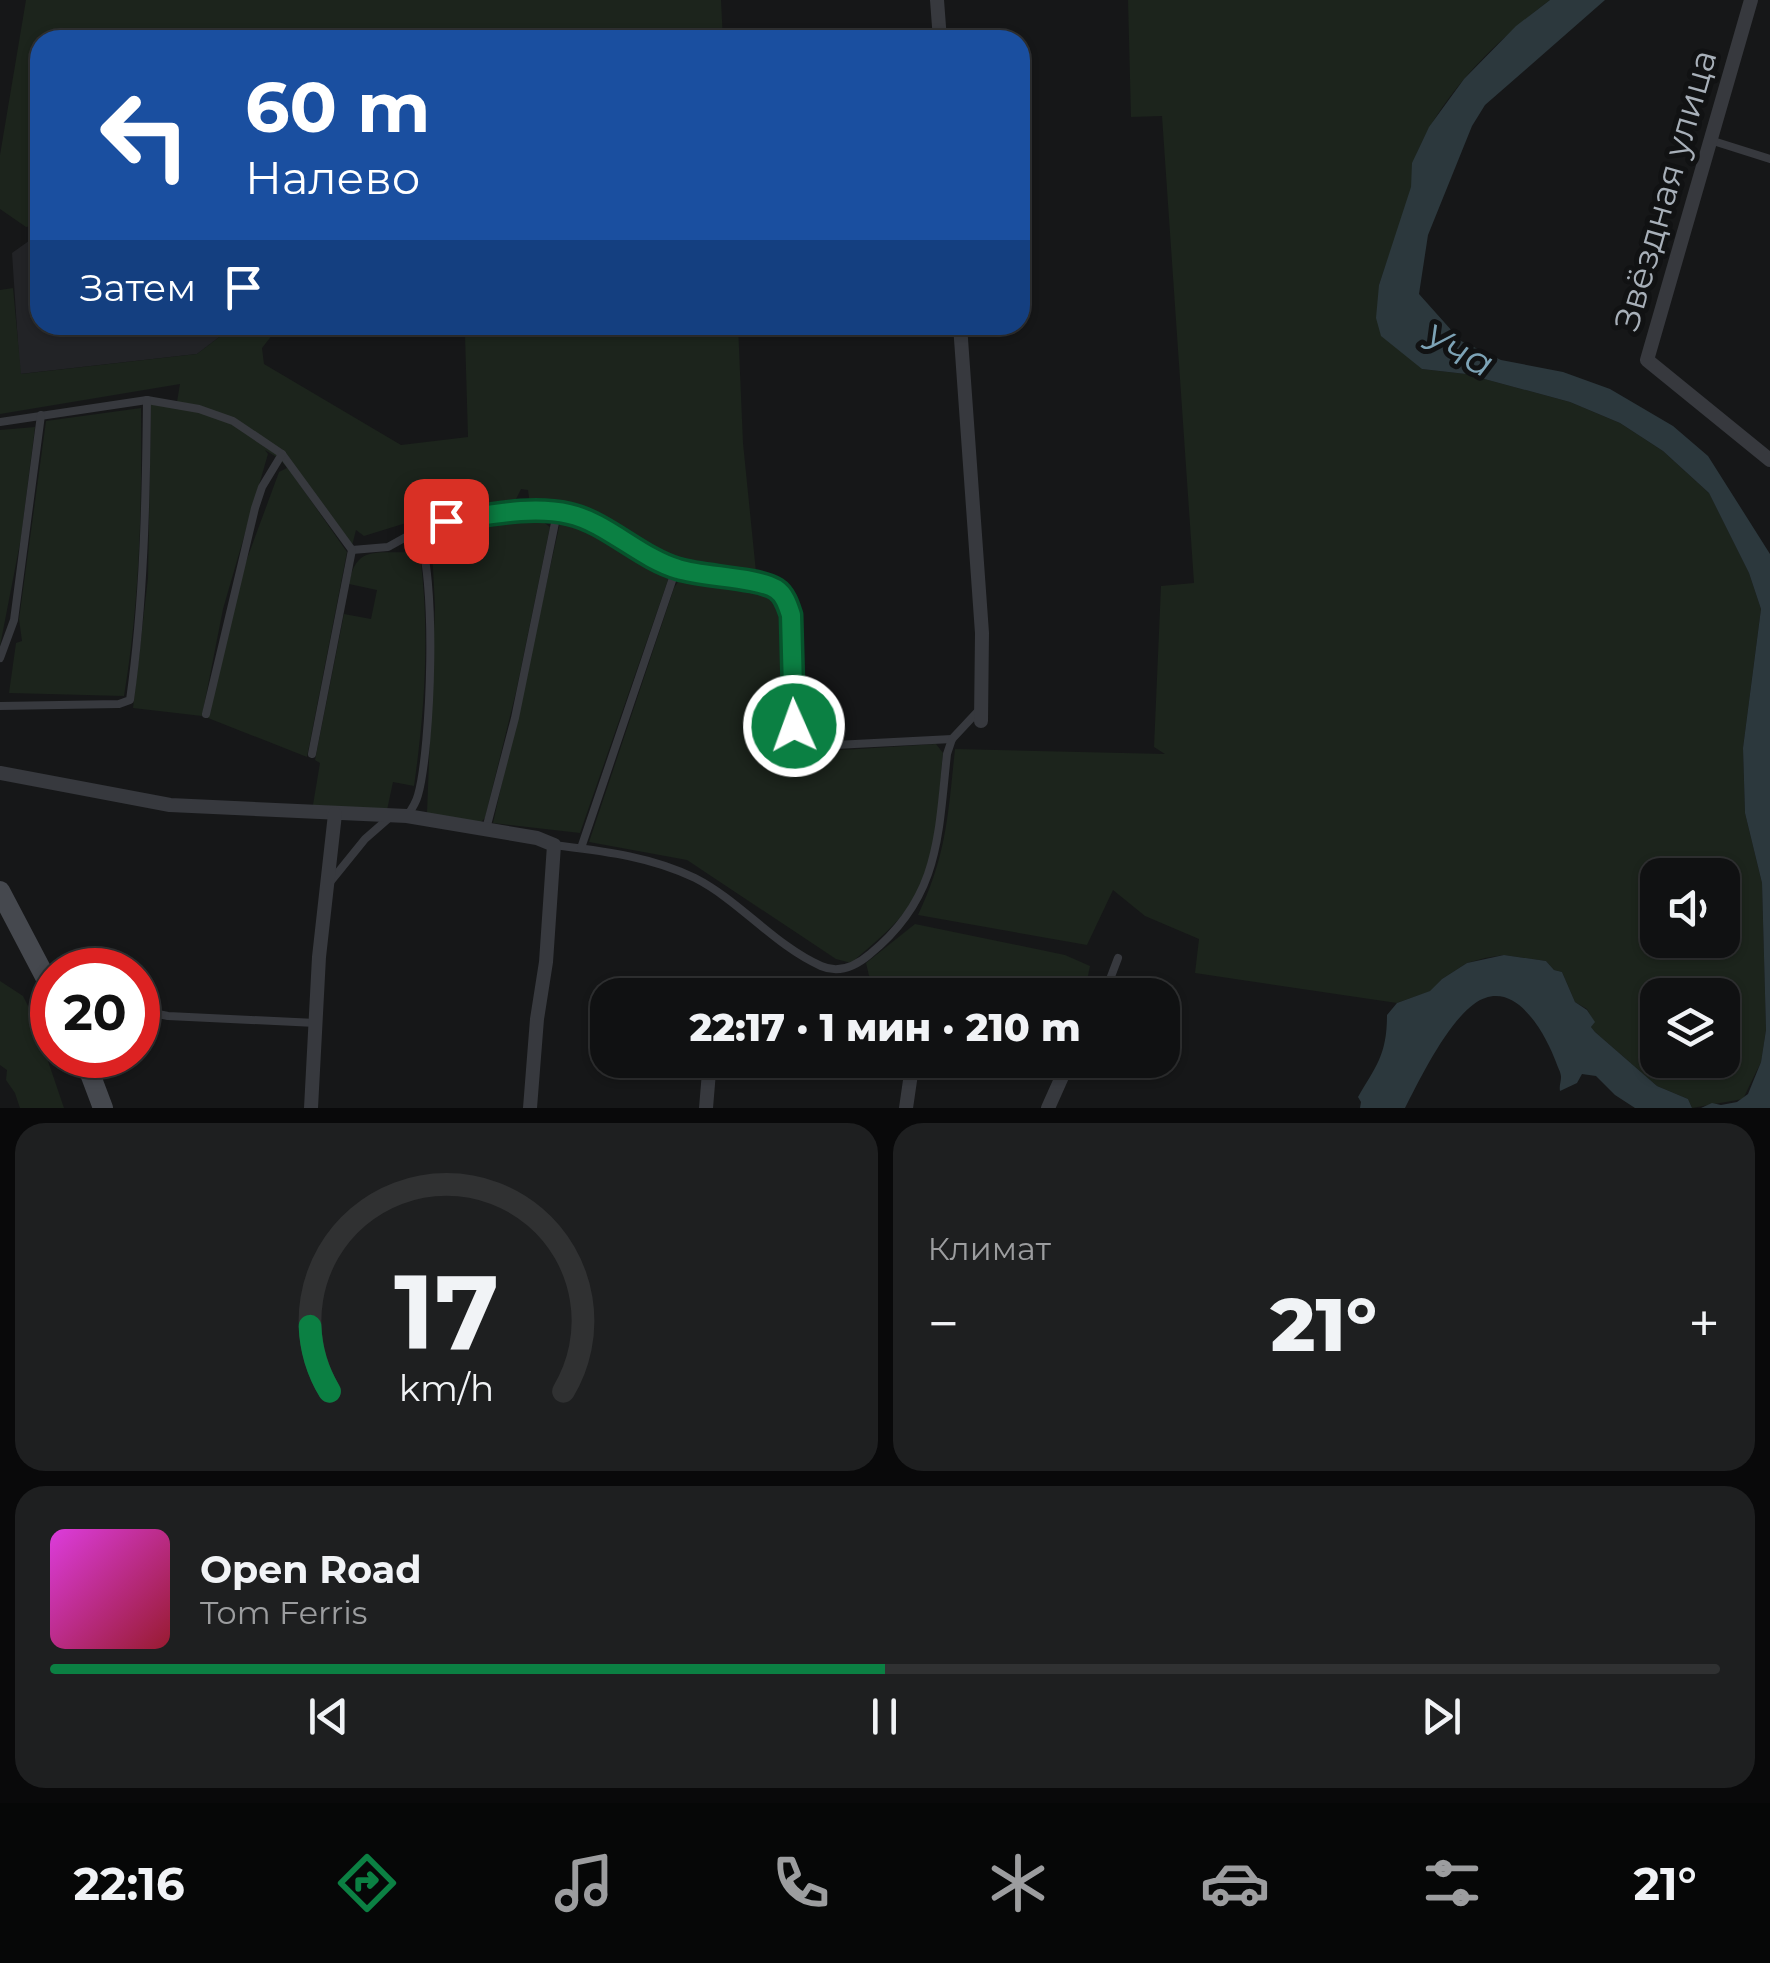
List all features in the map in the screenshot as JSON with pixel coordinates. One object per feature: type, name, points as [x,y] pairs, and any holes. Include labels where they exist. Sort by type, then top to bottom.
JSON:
[{"type":"main road","points":[[0,891],[30,948]]},
{"type":"main road","points":[[92,1078],[103,1108]]},
{"type":"street","points":[[937,0],[939,30]]},
{"type":"street","name":"Звёздная улица","points":[[1751,0],[1647,360],[1770,460]]},
{"type":"street","points":[[961,335],[982,633],[981,715]]},
{"type":"street","points":[[0,773],[170,805],[400,816],[554,845],[530,1108]]},
{"type":"street","points":[[312,1108],[324,910],[335,814]]},
{"type":"street","points":[[706,1108],[708,1078]]},
{"type":"street","points":[[906,1108],[910,1078]]},
{"type":"street","points":[[1048,1108],[1061,1078]]},
{"type":"lane","points":[[1710,140],[1770,159]]},
{"type":"lane","points":[[0,706],[119,704],[130,700],[146,540],[146,400]]},
{"type":"lane","points":[[0,422],[146,400],[199,409],[233,421],[282,454],[352,550],[312,754]]},
{"type":"lane","points":[[0,658],[14,620],[41,415]]},
{"type":"lane","points":[[206,714],[254,508],[282,454]]},
{"type":"lane","points":[[352,550],[388,547],[446,521],[510,512],[557,513],[589,521],[676,569],[775,588],[781,594],[791,615],[794,726],[804,742],[816,746],[952,740]]},
{"type":"lane","points":[[486,830],[515,718],[557,513]]},
{"type":"lane","points":[[329,884],[365,839],[415,804],[422,777],[430,598],[426,553],[417,531]]},
{"type":"lane","points":[[581,848],[676,569]]},
{"type":"lane","points":[[554,845],[618,853],[673,868],[700,881],[808,958],[824,967],[848,968],[903,922],[924,889],[936,855],[947,754],[952,740],[981,715]]},
{"type":"lane","points":[[1110,978],[1118,958]]},
{"type":"lane","points":[[160,1014],[316,1022]]},
{"type":"shaded area","points":[[26,0],[721,0],[722,30],[30,30],[30,226],[0,209],[0,155]]},
{"type":"shaded area","points":[[1128,0],[1550,0],[1490,51],[1439,112],[1415,158],[1408,201],[1379,285],[1422,369],[1466,374],[1570,402],[1620,423],[1663,451],[1709,493],[1749,573],[1761,609],[1743,748],[1745,813],[1762,883],[1766,1030],[1761,1062],[1743,1099],[1692,1108],[1688,1099],[1648,1078],[1740,1078],[1740,978],[1640,978],[1640,1071],[1595,1032],[1587,1009],[1575,1002],[1562,972],[1546,961],[1504,955],[1467,963],[1431,991],[1397,1003],[1195,973],[1199,939],[1145,916],[1113,890],[1087,945],[918,915],[941,853],[955,749],[1165,754],[1154,747],[1161,586],[1194,583],[1162,116],[1131,117]]},
{"type":"shaded area","points":[[30,240],[30,335],[222,335],[197,354],[20,374],[12,253]]},
{"type":"shaded area","points":[[13,288],[21,374],[197,354],[222,335],[272,335],[262,348],[264,364],[401,445],[468,437],[465,335],[738,335],[743,443],[756,572],[685,563],[624,534],[542,512],[530,504],[528,490],[521,489],[512,507],[481,511],[464,499],[464,489],[448,492],[452,501],[447,517],[436,521],[421,516],[419,498],[409,499],[406,523],[364,536],[356,530],[352,546],[293,475],[347,552],[307,757],[208,718],[244,567],[279,472],[287,468],[265,450],[268,454],[223,609],[202,716],[133,708],[148,578],[151,404],[176,408],[180,384],[0,414],[0,290]]},
{"type":"shaded area","points":[[141,408],[139,552],[124,696],[9,693],[16,643],[22,641],[19,619],[46,421]]},
{"type":"shaded area","points":[[35,427],[21,538],[0,646],[0,430]]},
{"type":"shaded area","points":[[493,521],[542,521],[550,527],[516,692],[485,818],[480,823],[427,813],[435,607],[431,530]]},
{"type":"shaded area","points":[[560,523],[601,537],[667,570],[668,580],[580,833],[493,823]]},
{"type":"shaded area","points":[[369,554],[420,555],[425,641],[414,786],[393,782],[387,810],[313,805],[320,763],[315,760],[344,614],[371,619],[377,590],[349,584],[352,572],[362,557]]},
{"type":"shaded area","points":[[690,578],[765,592],[781,602],[785,611],[785,651],[780,754],[936,744],[943,753],[936,827],[923,881],[902,915],[851,963],[836,959],[687,860],[589,842],[674,588],[679,580]]},
{"type":"shaded area","points":[[915,924],[1065,955],[1090,966],[1088,978],[870,978],[866,963]]},
{"type":"shaded area","points":[[0,981],[23,996],[30,1010],[30,1078],[54,1078],[64,1108],[20,1108],[6,1080],[7,1070],[0,1065]]},
{"type":"water","name":"Уча","points":[[1550,0],[1605,0],[1485,105],[1472,126],[1428,235],[1419,294],[1461,341],[1501,360],[1563,372],[1610,389],[1673,426],[1708,456],[1770,554],[1770,1108],[1701,1108],[1712,1103],[1737,1102],[1748,1094],[1761,1062],[1766,1030],[1762,883],[1745,813],[1743,748],[1761,609],[1749,573],[1709,493],[1663,451],[1620,423],[1570,402],[1466,374],[1422,369],[1381,336],[1376,318],[1379,285],[1411,187],[1412,163],[1429,127],[1464,79],[1516,26]]},
{"type":"water","points":[[1504,955],[1546,961],[1562,972],[1575,1002],[1595,1022],[1591,1027],[1595,1032],[1640,1071],[1640,1078],[1648,1078],[1688,1099],[1692,1108],[1635,1108],[1596,1076],[1582,1074],[1577,1083],[1560,1091],[1560,1073],[1536,1023],[1515,1002],[1489,997],[1474,1004],[1454,1025],[1405,1108],[1360,1108],[1358,1097],[1385,1040],[1387,1015],[1397,1003],[1430,991],[1467,963]]},
{"type":"route","points":[[446,521],[510,512],[567,513],[676,569],[775,588],[788,603],[791,615],[794,726]]}]
